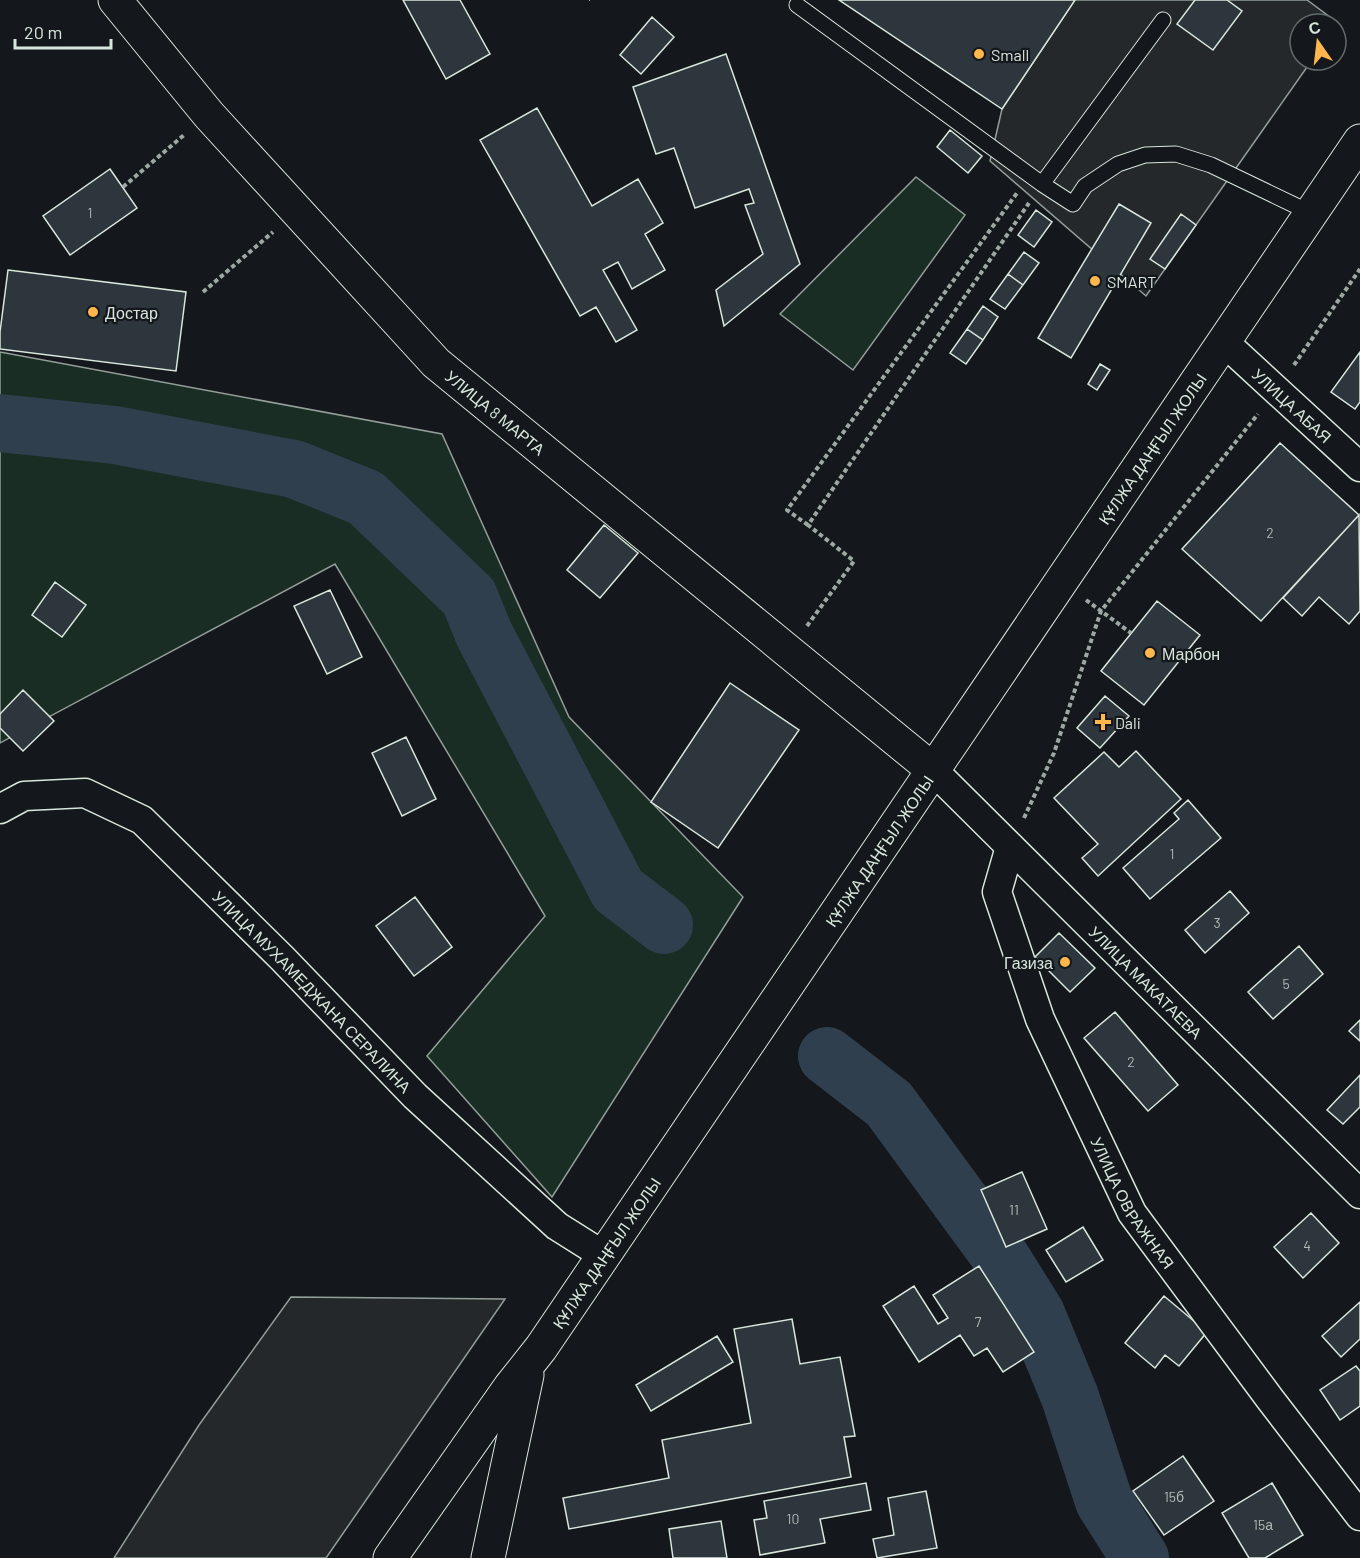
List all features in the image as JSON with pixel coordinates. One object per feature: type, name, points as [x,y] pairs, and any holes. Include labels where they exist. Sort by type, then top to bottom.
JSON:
[{"type":"main road","name":"УЛИЦА 8 МАРТА","points":[[115,0],[209,114],[436,363],[932,769]]},
{"type":"main road","name":"ҚҰЛЖА ДАҢҒЫЛ ЖОЛЫ","points":[[390,1558],[510,1387],[530,1363],[1360,141]]},
{"type":"main road","points":[[488,1558],[530,1363]]},
{"type":"street","name":"УЛИЦА АБАЯ","points":[[1224,342],[1360,467]]},
{"type":"street","name":"УЛИЦА МАКАТАЕВА","points":[[932,769],[1360,1194]]},
{"type":"street","name":"УЛИЦА МУХАМЕДЖАНА СЕРАЛИНА","points":[[0,809],[24,796],[85,794],[142,820],[282,958],[415,1096],[557,1226],[603,1255]]},
{"type":"street","name":"УЛИЦА ОВРАЖНАЯ","points":[[1010,848],[997,892],[1040,1019],[1132,1214],[1360,1516]]},
{"type":"lane","points":[[797,5],[1035,180],[1073,204],[1086,186],[1118,164],[1145,155],[1176,154],[1211,165],[1311,213]]},
{"type":"lane","points":[[1035,180],[1163,20]]},
{"type":"path","points":[[123,187],[209,114]]},
{"type":"path","points":[[808,525],[1035,180]]},
{"type":"path","points":[[812,618],[854,561],[787,510],[1035,180]]},
{"type":"path","points":[[203,292],[297,211]]},
{"type":"path","points":[[1010,848],[1054,753],[1101,611],[1277,391],[1360,269]]},
{"type":"path","points":[[1060,581],[1131,633]]},
{"type":"green space","points":[[916,177],[965,215],[853,370],[780,314]]},
{"type":"green space","points":[[0,352],[442,434],[569,717],[743,897],[552,1197],[427,1056],[545,916],[335,564],[0,743]]},
{"type":"shaded area","points":[[1075,0],[1307,0],[1323,12],[1288,12],[1288,72],[1304,72],[1146,296],[990,161],[1002,109]]},
{"type":"shaded area","points":[[291,1297],[505,1299],[326,1558],[114,1558],[199,1425]]},
{"type":"building","points":[[403,0],[460,0],[490,54],[446,79]]},
{"type":"building","name":"Small","points":[[839,0],[1075,0],[1002,109]]},
{"type":"building","points":[[1195,0],[1227,0],[1242,11],[1213,50],[1177,24]]},
{"type":"building","points":[[652,17],[674,37],[641,74],[620,55]]},
{"type":"building","points":[[726,54],[800,264],[724,326],[716,290],[763,254],[745,205],[754,203],[749,189],[695,208],[674,148],[656,154],[633,87]]},
{"type":"building","points":[[537,108],[592,206],[638,179],[663,223],[645,234],[665,270],[632,289],[618,262],[603,270],[637,330],[616,342],[596,307],[580,316],[480,140]]},
{"type":"building","points":[[950,130],[982,156],[968,173],[937,147]]},
{"type":"building","points":[[110,169],[137,208],[70,255],[43,216]]},
{"type":"building","name":"SMART","points":[[1119,204],[1151,223],[1071,358],[1038,338]]},
{"type":"building","points":[[1036,210],[1052,222],[1034,247],[1018,235]]},
{"type":"building","points":[[1181,214],[1196,225],[1165,269],[1150,259]]},
{"type":"building","points":[[1024,252],[1039,263],[1023,285],[1008,274]]},
{"type":"building","name":"Достар","points":[[8,270],[186,292],[176,371],[0,349]]},
{"type":"building","points":[[1008,274],[1023,285],[1005,309],[990,299]]},
{"type":"building","points":[[983,306],[998,317],[983,340],[967,329]]},
{"type":"building","points":[[967,329],[983,340],[966,364],[950,353]]},
{"type":"building","points":[[1360,352],[1360,402],[1355,409],[1331,392]]},
{"type":"building","points":[[1100,364],[1110,370],[1097,390],[1088,384]]},
{"type":"building","points":[[1280,443],[1359,515],[1261,621],[1182,549]]},
{"type":"building","points":[[1359,515],[1360,611],[1349,624],[1319,597],[1302,616],[1283,598]]},
{"type":"building","points":[[604,525],[638,553],[600,598],[567,570]]},
{"type":"building","points":[[55,582],[86,605],[62,637],[32,615]]},
{"type":"building","points":[[330,590],[362,657],[327,674],[294,606]]},
{"type":"building","name":"Марбон","points":[[1157,601],[1200,635],[1144,705],[1101,671]]},
{"type":"building","points":[[730,683],[799,730],[718,848],[651,802]]},
{"type":"building","points":[[23,690],[54,721],[23,751],[0,728],[0,714]]},
{"type":"building","name":"Dali","points":[[1105,696],[1129,716],[1100,748],[1077,728]]},
{"type":"building","points":[[406,737],[436,799],[402,816],[372,753]]},
{"type":"building","points":[[1136,751],[1181,799],[1098,876],[1082,858],[1098,844],[1054,798],[1104,752],[1119,767]]},
{"type":"building","points":[[1188,800],[1221,838],[1150,899],[1123,868],[1179,819],[1174,813]]},
{"type":"building","points":[[1230,891],[1249,913],[1205,953],[1185,930]]},
{"type":"building","points":[[415,897],[452,947],[414,976],[376,926]]},
{"type":"building","name":"Газиза","points":[[1059,933],[1095,968],[1070,992],[1035,957]]},
{"type":"building","points":[[1299,946],[1323,974],[1273,1019],[1248,992]]},
{"type":"building","points":[[1115,1012],[1178,1085],[1148,1111],[1084,1038]]},
{"type":"building","points":[[1360,1020],[1360,1041],[1349,1031]]},
{"type":"building","points":[[1360,1075],[1360,1107],[1343,1124],[1327,1110]]},
{"type":"building","points":[[1022,1172],[1047,1229],[1006,1247],[981,1190]]},
{"type":"building","points":[[1311,1213],[1339,1243],[1303,1278],[1274,1247]]},
{"type":"building","points":[[1083,1227],[1103,1260],[1066,1282],[1046,1250]]},
{"type":"building","points":[[979,1266],[1034,1352],[1003,1372],[987,1348],[974,1356],[960,1335],[919,1362],[883,1306],[914,1286],[938,1324],[948,1318],[933,1295]]},
{"type":"building","points":[[1164,1296],[1207,1332],[1179,1366],[1165,1355],[1155,1368],[1125,1343]]},
{"type":"building","points":[[1360,1302],[1360,1339],[1341,1357],[1322,1336]]},
{"type":"building","points":[[792,1319],[800,1364],[840,1357],[855,1436],[844,1437],[851,1477],[569,1529],[563,1498],[669,1478],[662,1440],[751,1423],[734,1329]]},
{"type":"building","points":[[717,1336],[733,1362],[651,1411],[636,1385]]},
{"type":"building","points":[[1356,1366],[1360,1371],[1360,1406],[1340,1420],[1320,1390]]},
{"type":"building","points":[[1183,1456],[1214,1501],[1164,1535],[1133,1491]]},
{"type":"building","points":[[866,1483],[871,1510],[820,1519],[825,1543],[760,1555],[754,1520],[767,1518],[764,1501]]},
{"type":"building","points":[[1272,1483],[1303,1535],[1265,1558],[1249,1558],[1222,1513]]},
{"type":"building","points":[[926,1491],[937,1548],[877,1558],[873,1539],[894,1535],[888,1498]]},
{"type":"building","points":[[721,1521],[727,1558],[673,1558],[669,1529]]},
{"type":"waterway","points":[[0,423],[115,435],[294,469],[366,498],[469,597],[484,634],[618,890],[664,925]]},
{"type":"waterway","points":[[827,1056],[889,1104],[996,1250],[1036,1314],[1070,1397],[1104,1501],[1140,1558]]},
{"type":"place","name":"Small","points":[[979,54]]},
{"type":"place","name":"SMART","points":[[1095,281]]},
{"type":"place","name":"Достар","points":[[93,312]]},
{"type":"place","name":"Марбон","points":[[1150,653]]},
{"type":"place","name":"Dali","points":[[1103,722]]},
{"type":"place","name":"Газиза","points":[[1065,962]]}]
